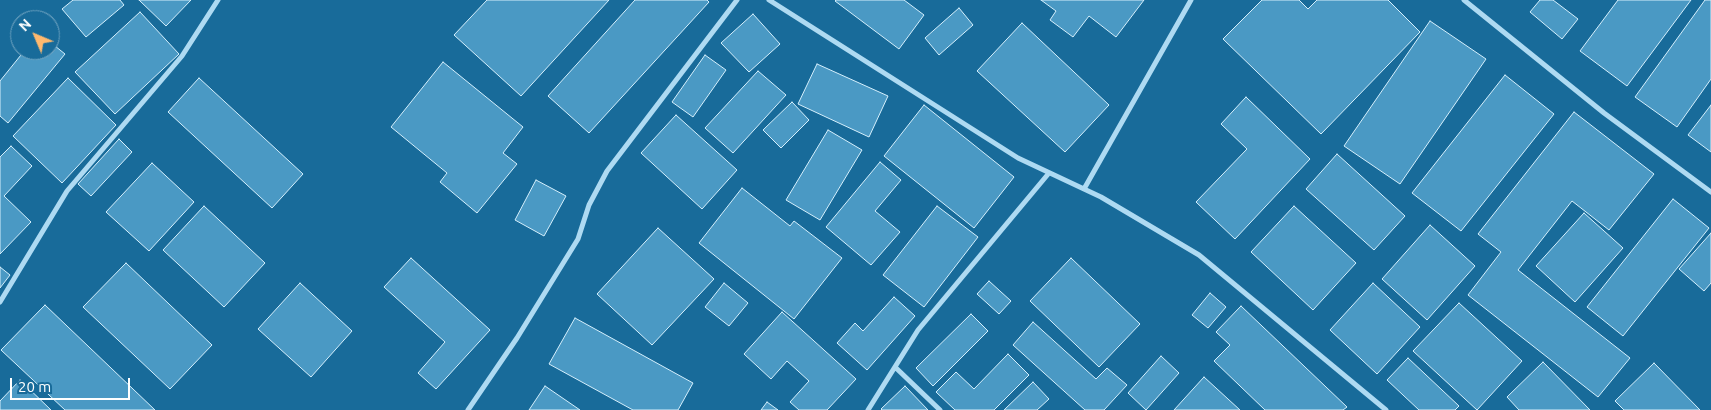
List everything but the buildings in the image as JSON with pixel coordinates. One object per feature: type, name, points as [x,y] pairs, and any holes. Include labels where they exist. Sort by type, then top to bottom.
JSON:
[{"type":"street","points":[[0,302],[67,191],[182,56],[218,0]]},
{"type":"street","points":[[468,410],[517,338],[578,240],[588,205],[607,171],[737,0]]},
{"type":"street","points":[[770,0],[1018,158],[1101,197],[1198,255],[1386,410]]},
{"type":"street","points":[[1084,189],[1191,0]]},
{"type":"street","points":[[1464,0],[1604,113],[1711,192]]},
{"type":"street","points":[[868,410],[918,330],[1049,173]]},
{"type":"street","points":[[895,367],[940,410]]}]
